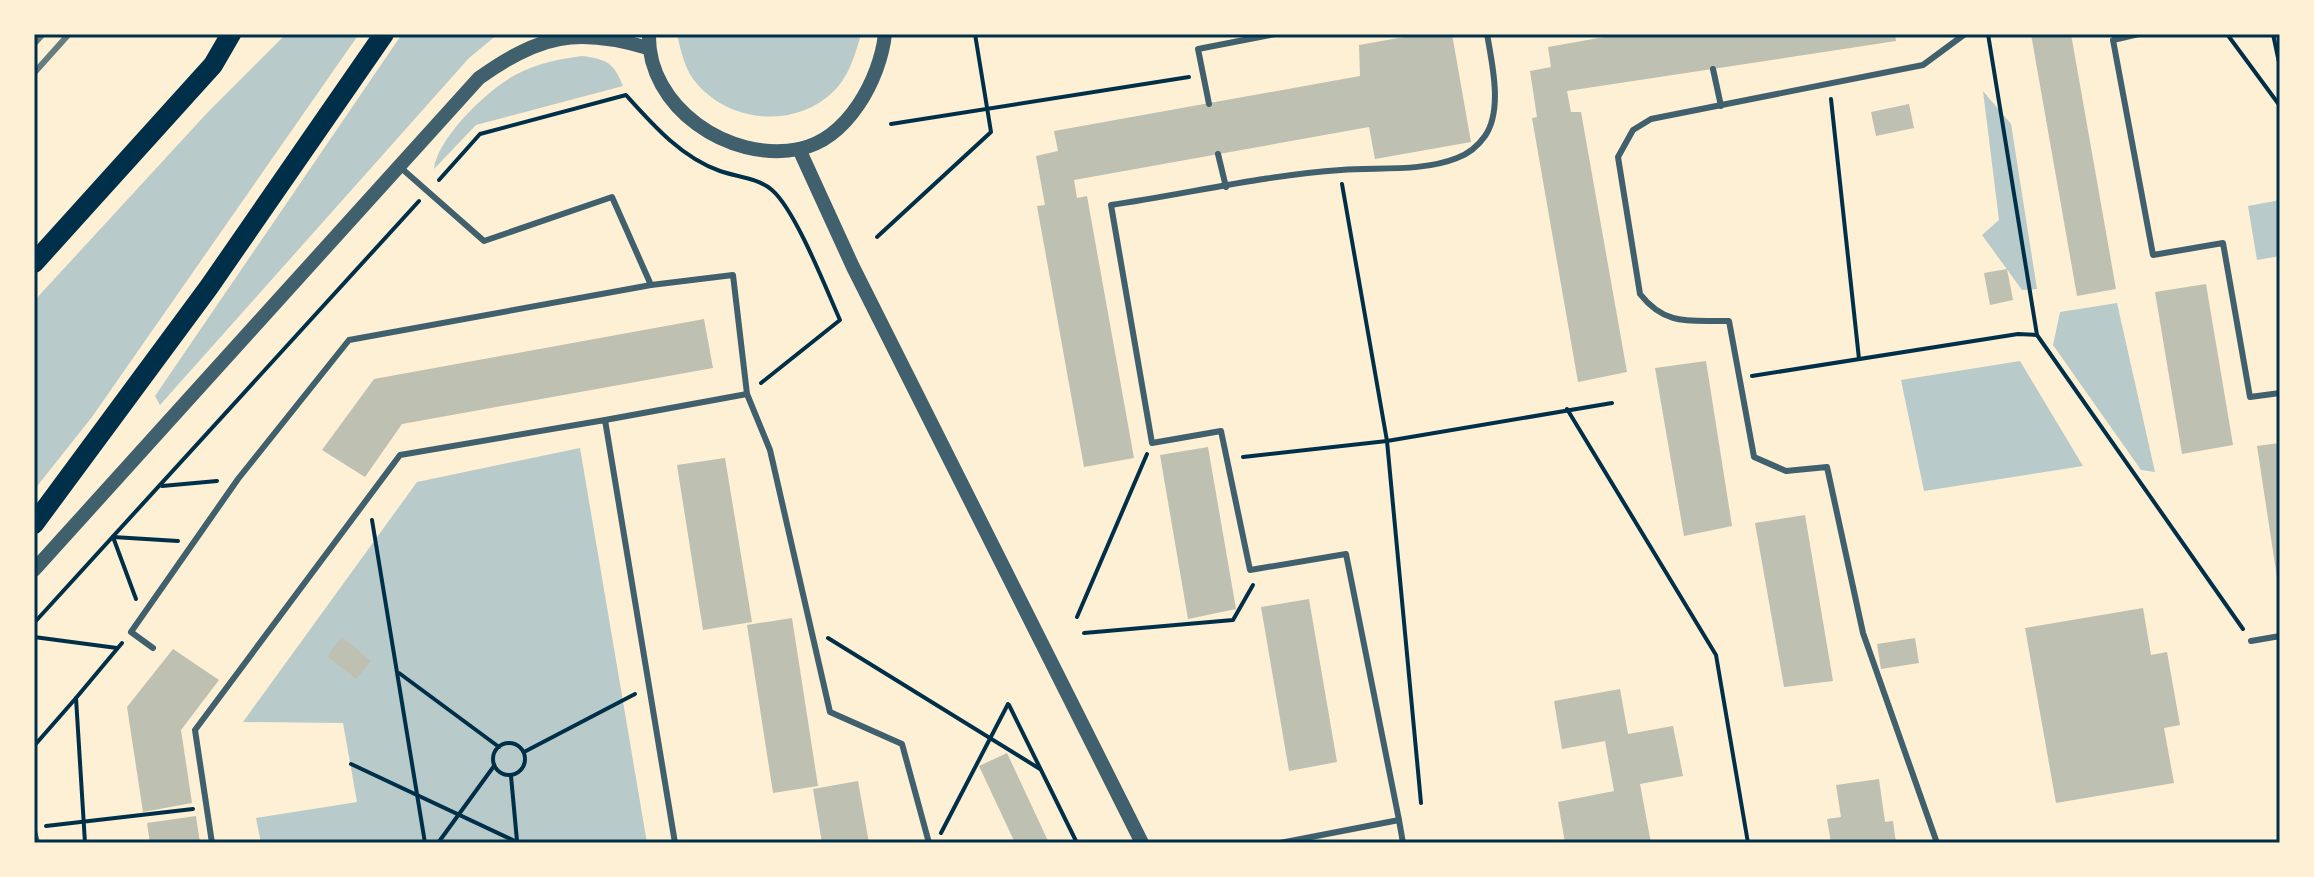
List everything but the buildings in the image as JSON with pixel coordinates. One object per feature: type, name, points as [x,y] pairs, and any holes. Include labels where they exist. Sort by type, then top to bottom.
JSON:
[{"type":"main road","points":[[213,65],[231,34]]},
{"type":"main road","points":[[34,263],[213,65],[248,34]]},
{"type":"main road","points":[[34,524],[209,287],[384,34]]},
{"type":"street","points":[[34,570],[397,165],[479,78],[511,55],[539,42],[568,36],[648,41],[665,90],[690,121],[723,141],[761,149],[799,149],[836,127],[865,99],[882,63],[885,34]]},
{"type":"street","points":[[799,149],[853,267],[1142,843]]},
{"type":"lane","points":[[1209,104],[1198,49],[1275,34]]},
{"type":"lane","points":[[1403,843],[1346,554],[1250,570],[1221,431],[1152,443],[1111,205],[1339,170],[1395,169],[1455,159],[1472,150],[1486,135],[1493,119],[1493,76],[1487,34]]},
{"type":"lane","points":[[1937,843],[1863,633],[1827,467],[1786,471],[1754,457],[1729,321],[1670,319],[1652,309],[1640,294],[1618,157],[1633,130],[1651,119],[1830,86],[1923,65],[1965,34]]},
{"type":"lane","points":[[2139,34],[2113,40],[2153,255],[2223,243],[2250,397],[2280,393]]},
{"type":"lane","points":[[1713,69],[1721,106]]},
{"type":"lane","points":[[1218,154],[1226,187]]},
{"type":"lane","points":[[397,165],[484,241],[612,197],[651,285]]},
{"type":"lane","points":[[153,648],[131,632],[238,479],[349,340],[651,285],[733,275],[747,394],[770,450],[830,712],[902,744],[929,843]]},
{"type":"lane","points":[[212,843],[195,730],[400,455],[747,394]]},
{"type":"lane","points":[[605,420],[675,843]]},
{"type":"lane","points":[[2251,641],[2280,636]]},
{"type":"lane","points":[[1280,843],[1399,820]]},
{"type":"lane","points":[[34,829],[37,843]]},
{"type":"path","points":[[877,237],[991,132],[975,34]]},
{"type":"path","points":[[1988,34],[2037,335],[2251,641]]},
{"type":"path","points":[[2227,34],[2280,106]]},
{"type":"path","points":[[2273,34],[2280,67]]},
{"type":"path","points":[[891,124],[1203,74]]},
{"type":"path","points":[[1830,86],[1859,359]]},
{"type":"path","points":[[34,623],[480,134],[626,95],[654,127],[688,155],[719,171],[771,188],[782,200],[840,320],[747,394]]},
{"type":"path","points":[[1339,170],[1387,441],[1421,803]]},
{"type":"path","points":[[1738,378],[2018,334],[2037,335]]},
{"type":"path","points":[[1227,459],[1387,441],[1612,403]]},
{"type":"path","points":[[1567,409],[1716,655],[1748,843]]},
{"type":"path","points":[[1077,617],[1152,443]]},
{"type":"path","points":[[159,487],[238,479]]},
{"type":"path","points":[[368,498],[425,843]]},
{"type":"path","points":[[113,537],[195,541]]},
{"type":"path","points":[[113,537],[143,616]]},
{"type":"path","points":[[1084,633],[1233,620],[1262,568]]},
{"type":"path","points":[[810,627],[1040,769]]},
{"type":"path","points":[[34,746],[131,632]]},
{"type":"path","points":[[34,637],[117,648]]},
{"type":"path","points":[[397,671],[499,747]]},
{"type":"path","points":[[524,752],[649,686]]},
{"type":"path","points":[[76,698],[85,843]]},
{"type":"path","points":[[937,843],[988,737],[1008,704],[1077,843]]},
{"type":"path","points":[[508,742],[517,744],[524,752],[520,771],[511,776],[501,774],[494,766],[493,756],[499,747],[508,742]]},
{"type":"path","points":[[351,764],[518,843]]},
{"type":"path","points":[[438,843],[494,766]]},
{"type":"path","points":[[511,776],[518,843]]},
{"type":"path","points":[[34,829],[207,807]]},
{"type":"shaded area","points":[[286,34],[359,34],[92,417],[34,490],[34,301],[208,112]]},
{"type":"shaded area","points":[[402,34],[498,34],[469,58],[160,405],[155,396]]},
{"type":"shaded area","points":[[677,34],[860,34],[860,38],[846,74],[832,93],[800,112],[764,116],[728,107],[698,85],[687,67]]},
{"type":"shaded area","points":[[582,56],[608,64],[623,86],[476,125],[434,169],[444,143],[454,129],[493,90],[533,67]]},
{"type":"shaded area","points":[[1983,91],[2011,124],[2037,289],[2022,290],[1982,235],[1999,220]]},
{"type":"shaded area","points":[[2280,200],[2280,256],[2257,260],[2248,206]]},
{"type":"shaded area","points":[[2117,303],[2155,472],[2141,470],[2053,345],[2060,312]]},
{"type":"shaded area","points":[[2020,361],[2083,466],[1924,491],[1901,380]]},
{"type":"shaded area","points":[[580,448],[647,843],[261,843],[256,818],[357,802],[343,723],[243,722],[417,482]]},
{"type":"railway","points":[[34,44],[43,34]]},
{"type":"railway","points":[[34,73],[69,34]]}]
